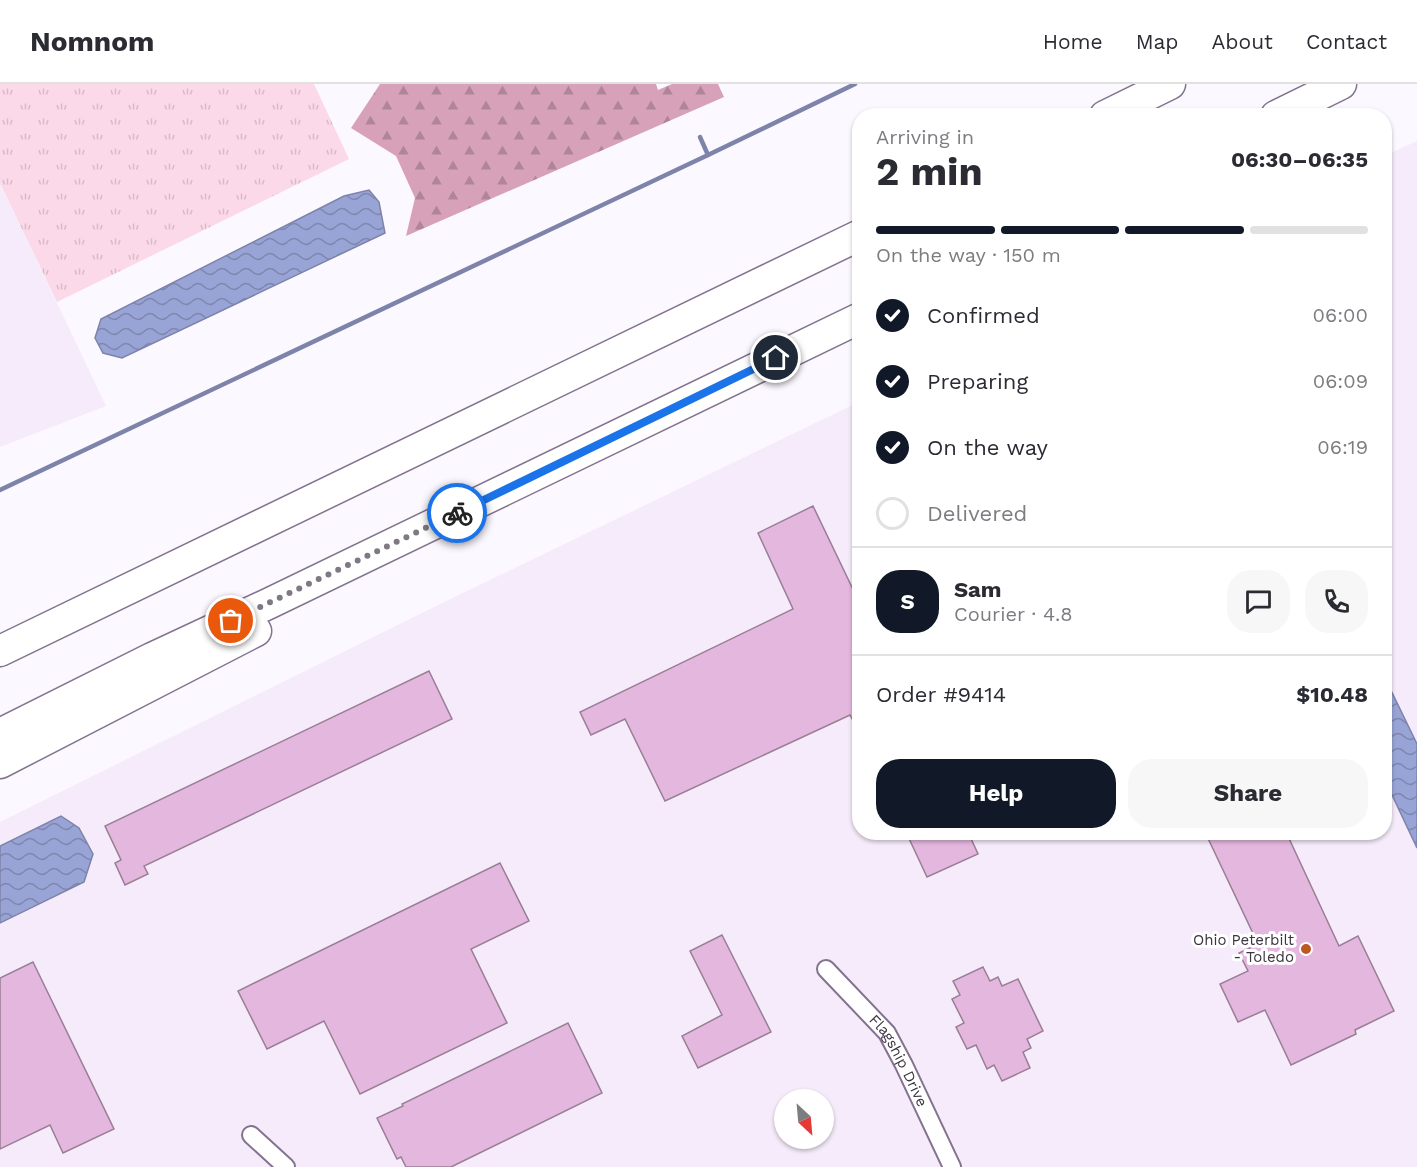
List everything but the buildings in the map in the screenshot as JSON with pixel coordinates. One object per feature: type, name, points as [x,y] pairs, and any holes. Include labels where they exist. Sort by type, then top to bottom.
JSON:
[{"type":"highway","points":[[1121,108],[1170,84]]},
{"type":"highway","points":[[1292,108],[1341,84]]},
{"type":"highway","points":[[0,651],[852,239]]},
{"type":"highway","points":[[0,734],[152,658],[852,322]]},
{"type":"highway","points":[[0,763],[258,630],[630,429]]},
{"type":"highway","points":[[0,641],[135,586]]},
{"type":"street","name":"Flagship Drive","points":[[826,969],[887,1034],[952,1167]]},
{"type":"street","points":[[251,1135],[286,1167]]},
{"type":"shaded area","points":[[1417,141],[1417,1167],[0,1167],[0,822],[434,607],[852,405],[852,840],[1392,840],[1392,152]]},
{"type":"shaded area","points":[[0,183],[106,406],[0,447]]},
{"type":"green space","points":[[0,84],[314,84],[349,159],[57,302],[0,183]]},
{"type":"green space","points":[[380,84],[656,84],[658,90],[672,84],[718,84],[724,97],[406,236],[415,198],[396,156],[351,128]]},
{"type":"water","points":[[369,190],[379,202],[385,233],[122,358],[103,353],[95,338],[101,319],[344,196]]},
{"type":"water","points":[[1392,692],[1417,744],[1417,848],[1392,795]]},
{"type":"water","points":[[61,816],[79,828],[93,854],[84,882],[0,923],[0,846]]},
{"type":"waterway","points":[[0,490],[855,84]]},
{"type":"waterway","points":[[700,137],[708,155]]},
{"type":"way so far","points":[[231,621],[457,513]]},
{"type":"place","name":"Ohio Peterbilt - Toledo","points":[[1306,949]]},
{"type":"route","points":[[457,513],[776,358]]}]
